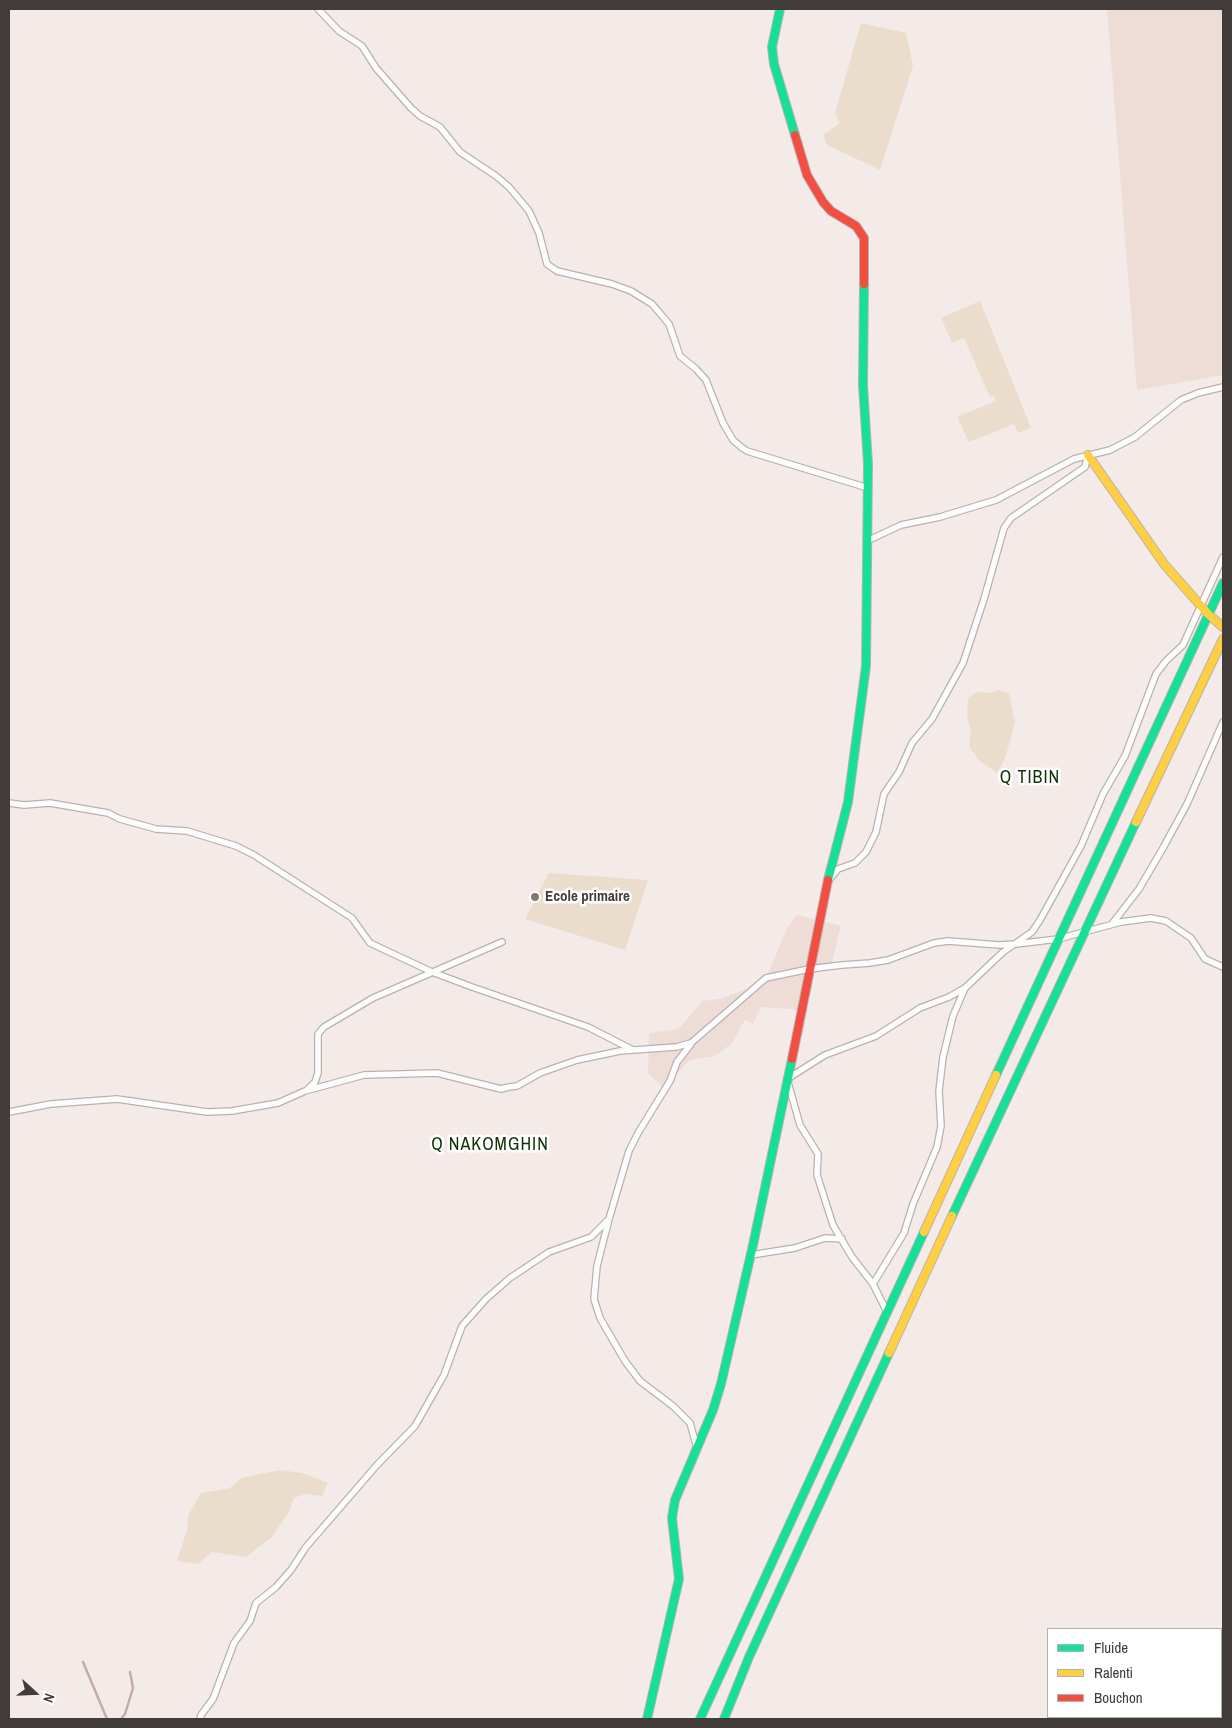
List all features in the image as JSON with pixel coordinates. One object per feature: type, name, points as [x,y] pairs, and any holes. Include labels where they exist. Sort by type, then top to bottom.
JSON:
[{"type":"main road","points":[[647,1719],[679,1579],[672,1518],[675,1500],[713,1410],[721,1384],[798,1032],[828,882],[848,802],[866,666],[868,464],[864,385],[864,238],[856,226],[831,211],[823,202],[807,175],[774,64],[772,48],[780,9]]},
{"type":"main road","points":[[1088,455],[1164,564],[1208,614],[1223,627]]},
{"type":"main road","points":[[700,1719],[1223,583]]},
{"type":"main road","points":[[724,1719],[749,1657],[819,1504],[1223,639]]},
{"type":"street","points":[[318,9],[339,30],[362,46],[376,68],[411,108],[420,116],[440,127],[460,152],[509,187],[529,211],[539,233],[547,264],[557,271],[612,284],[631,291],[652,304],[669,324],[680,356],[706,380],[723,423],[733,440],[741,447],[747,451],[868,488]]},
{"type":"street","points":[[868,541],[901,525],[940,517],[996,500],[1074,459],[1110,450],[1135,437],[1181,400],[1198,393],[1223,387]]},
{"type":"street","points":[[828,882],[838,869],[854,863],[866,852],[876,832],[884,794],[899,772],[912,743],[932,719],[963,663],[1004,528],[1011,518],[1085,467],[1088,455]]},
{"type":"street","points":[[887,1312],[874,1284],[852,1256],[833,1225],[817,1174],[818,1154],[800,1125],[787,1079],[825,1055],[876,1036],[920,1008],[949,997],[965,988],[1003,952],[1032,932],[1081,846],[1103,794],[1125,756],[1156,674],[1166,661],[1183,645],[1223,557]]},
{"type":"street","points":[[1112,924],[1139,888],[1163,848],[1187,804],[1223,722]]},
{"type":"street","points":[[9,803],[24,805],[50,803],[83,808],[108,813],[120,819],[156,829],[187,831],[236,846],[254,855],[352,918],[370,944],[472,988],[588,1027],[635,1050]]},
{"type":"street","points":[[697,1448],[690,1423],[673,1406],[640,1381],[625,1360],[600,1318],[594,1299],[596,1266],[629,1151],[670,1081],[677,1062],[691,1043],[766,978],[842,965],[888,960],[934,943],[948,941],[999,945],[1016,944],[1058,939],[1112,924],[1151,918],[1166,921],[1191,938],[1205,959],[1223,967]]},
{"type":"street","points":[[305,1091],[314,1082],[318,1073],[318,1034],[324,1027],[373,998],[502,942]]},
{"type":"street","points":[[874,1284],[904,1233],[913,1204],[937,1147],[941,1126],[939,1090],[944,1057],[953,1016],[965,988]]},
{"type":"street","points":[[9,1112],[51,1104],[117,1099],[208,1112],[232,1111],[278,1103],[305,1091],[364,1075],[437,1073],[501,1089],[517,1086],[540,1074],[576,1060],[620,1051],[676,1047],[691,1043]]},
{"type":"street","points":[[200,1719],[213,1699],[234,1643],[250,1621],[256,1603],[276,1587],[291,1570],[306,1547],[377,1465],[415,1426],[444,1375],[462,1326],[510,1278],[549,1252],[591,1237],[609,1219]]},
{"type":"street","points":[[750,1255],[795,1248],[825,1238],[842,1239]]},
{"type":"shaded area","points":[[1107,9],[1223,9],[1223,375],[1137,390]]},
{"type":"shaded area","points":[[861,23],[906,33],[913,66],[880,170],[827,145],[823,135],[840,123],[835,113]]},
{"type":"shaded area","points":[[980,301],[1031,428],[1018,433],[1014,424],[969,442],[957,417],[996,401],[993,395],[990,397],[964,338],[952,343],[941,318]]},
{"type":"shaded area","points":[[998,690],[1009,693],[1015,722],[1005,759],[997,773],[980,761],[969,747],[971,731],[967,716],[968,698],[977,692],[989,693]]},
{"type":"shaded area","points":[[549,873],[648,880],[625,950],[525,919]]},
{"type":"shaded area","points":[[797,915],[841,926],[831,966],[809,970],[802,1010],[761,1007],[753,1024],[745,1020],[732,1043],[715,1056],[690,1060],[665,1089],[648,1073],[649,1033],[678,1029],[703,1001],[723,998],[766,978],[787,928]]},
{"type":"shaded area","points":[[280,1470],[302,1473],[328,1483],[322,1496],[305,1494],[294,1498],[289,1512],[272,1537],[246,1557],[212,1552],[198,1564],[177,1561],[187,1530],[188,1516],[201,1493],[230,1488],[241,1478]]},
{"type":"waterway","points":[[83,1662],[107,1719]]},
{"type":"waterway","points":[[121,1719],[125,1714],[133,1688],[130,1672]]},
{"type":"traffic: fast","points":[[780,9],[772,47],[774,64],[795,135]]},
{"type":"traffic: fast","points":[[828,880],[848,802],[866,666],[868,464],[863,385],[864,284]]},
{"type":"traffic: fast","points":[[996,1075],[1223,583]]},
{"type":"traffic: fast","points":[[952,1216],[1136,822]]},
{"type":"traffic: fast","points":[[647,1719],[679,1579],[672,1518],[675,1500],[713,1410],[721,1384],[753,1245],[792,1059]]},
{"type":"traffic: fast","points":[[700,1719],[924,1232]]},
{"type":"traffic: fast","points":[[724,1719],[749,1657],[889,1353]]},
{"type":"traffic: slow","points":[[1088,455],[1164,564],[1208,614],[1223,627]]},
{"type":"traffic: slow","points":[[1136,822],[1223,639]]},
{"type":"traffic: slow","points":[[924,1232],[996,1075]]},
{"type":"traffic: slow","points":[[889,1353],[952,1216]]},
{"type":"traffic: jam","points":[[795,135],[807,175],[823,202],[831,211],[856,226],[864,238],[864,284]]},
{"type":"traffic: jam","points":[[792,1059],[828,880]]},
{"type":"place","name":"Ecole primaire","points":[[535,897]]},
{"type":"district","name":"Q TIBIN","points":[[1030,778]]},
{"type":"district","name":"Q NAKOMGHIN","points":[[490,1145]]}]
